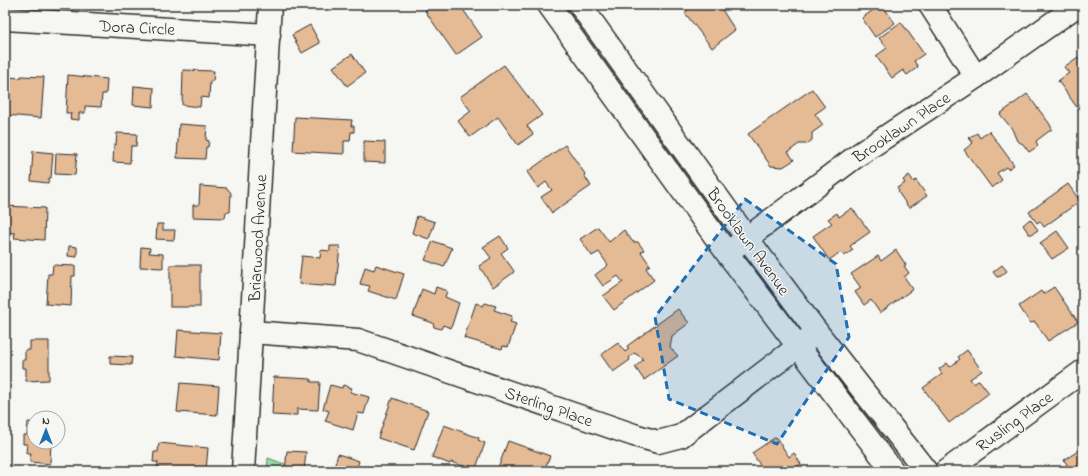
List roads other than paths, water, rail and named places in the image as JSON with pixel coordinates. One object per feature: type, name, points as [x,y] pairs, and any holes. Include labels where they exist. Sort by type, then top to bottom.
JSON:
[{"type":"main road","name":"Briarwood Avenue","points":[[243,471],[270,5]]},
{"type":"main road","name":"Brooklawn Avenue","points":[[550,5],[727,253],[893,471]]},
{"type":"main road","name":"Brooklawn Avenue","points":[[580,5],[747,238],[817,332],[926,471]]},
{"type":"main road","points":[[930,5],[976,77]]},
{"type":"main road","name":"Brooklawn Place","points":[[727,253],[858,155],[976,77],[1078,5]]},
{"type":"main road","name":"Dora Circle","points":[[5,19],[269,35]]},
{"type":"main road","name":"Sterling Place","points":[[251,332],[358,340],[658,442],[681,436],[817,332]]},
{"type":"main road","name":"Rusling Place","points":[[946,471],[1083,371]]}]
